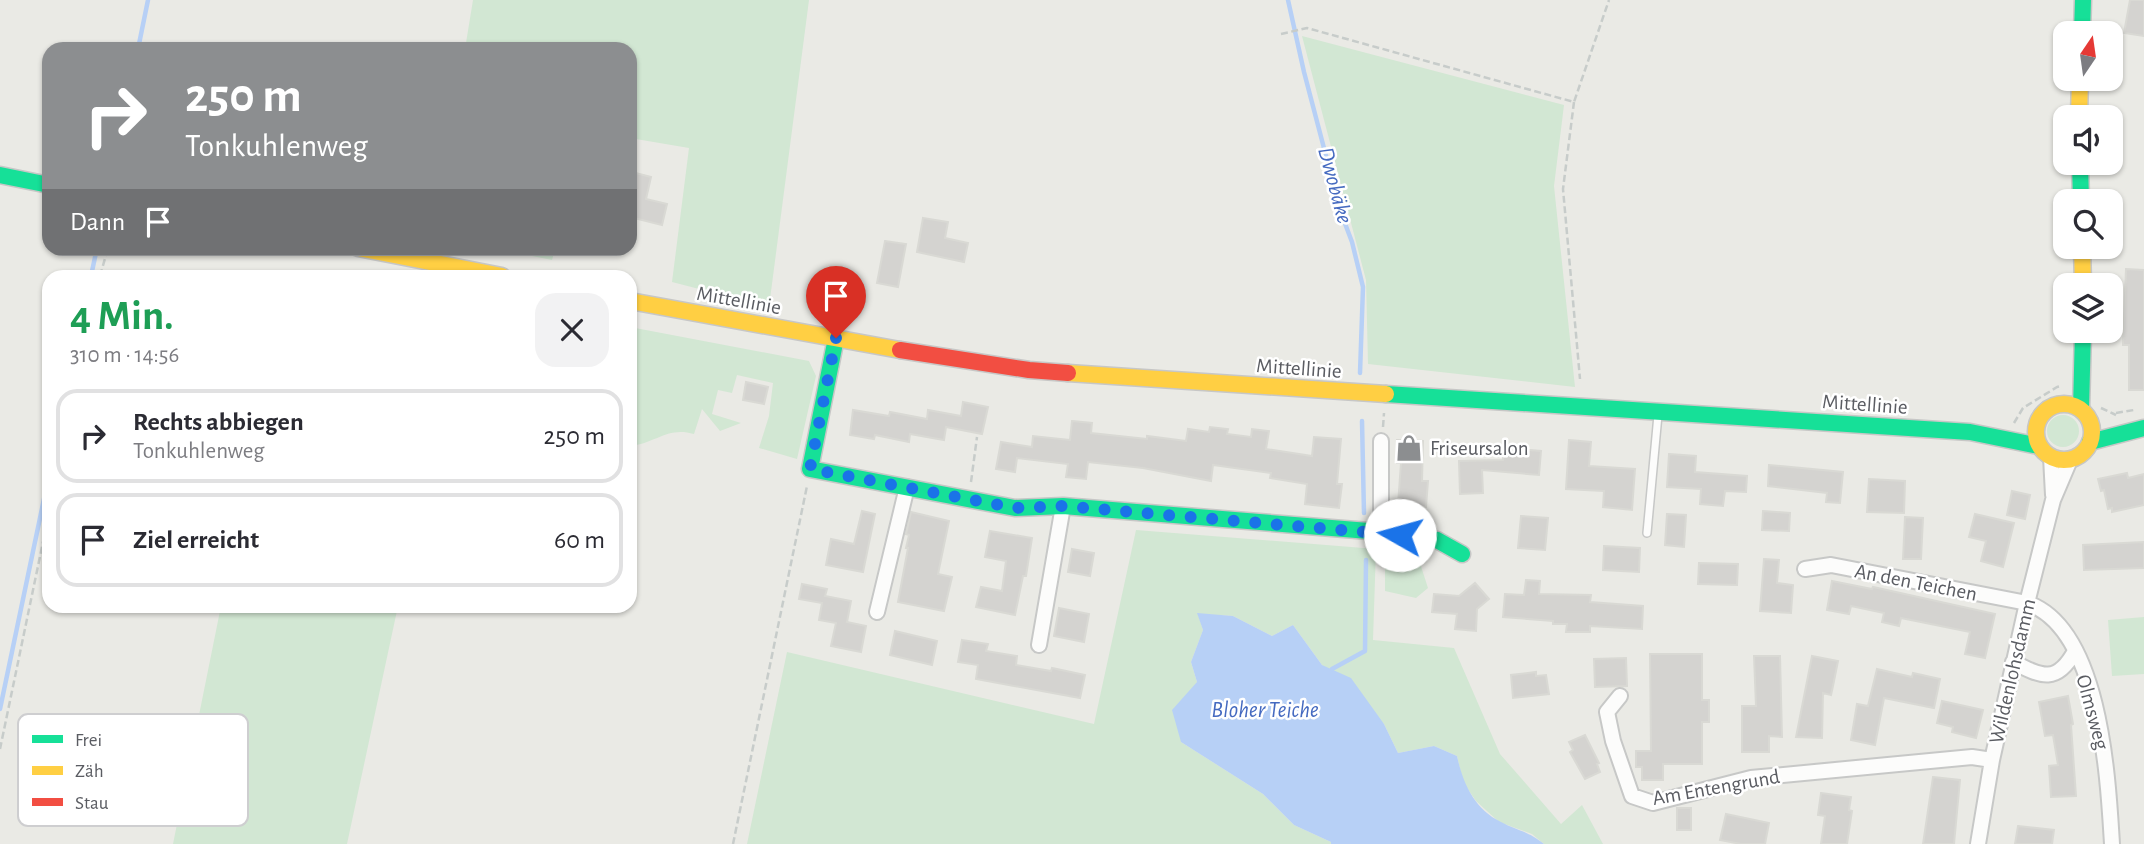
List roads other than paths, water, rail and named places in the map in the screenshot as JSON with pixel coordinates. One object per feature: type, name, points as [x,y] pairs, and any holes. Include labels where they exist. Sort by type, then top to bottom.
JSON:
[{"type":"street","points":[[2081,21],[2082,0]]},
{"type":"street","points":[[0,175],[42,184]]},
{"type":"street","points":[[399,256],[471,270]]},
{"type":"street","name":"Mittellinie","points":[[637,302],[1029,370],[1970,432],[2036,424]]},
{"type":"street","points":[[836,338],[810,469],[1015,508],[1063,506],[1381,532],[1437,540],[1462,554]]},
{"type":"street","points":[[2083,343],[2083,360],[2072,394],[2046,409],[2036,424],[2035,432],[2045,452],[2070,460],[2078,456],[2090,442],[2144,425]]},
{"type":"street","points":[[2072,394],[2091,422],[2090,442]]},
{"type":"street","points":[[2091,422],[2116,418],[2144,425]]},
{"type":"street","name":"Mittellinie","points":[[1970,432],[2045,452]]},
{"type":"street","points":[[1381,441],[1381,532]]},
{"type":"street","name":"Wildenlohsdamm","points":[[2045,452],[2053,500]]},
{"type":"street","name":"Wildenlohsdamm","points":[[1978,844],[1992,760],[2026,603],[2053,500],[2070,460]]},
{"type":"street","points":[[877,611],[906,487]]},
{"type":"street","points":[[1039,645],[1063,506]]},
{"type":"street","name":"An den Teichen","points":[[1805,569],[1831,565],[2026,603]]},
{"type":"street","name":"Olmsweg","points":[[2026,603],[2040,608],[2055,621],[2076,651],[2095,704],[2107,761],[2112,844]]},
{"type":"street","points":[[2013,662],[2034,673],[2058,673],[2076,651]]},
{"type":"street","name":"Am Entengrund","points":[[1620,696],[1607,712],[1613,741],[1632,796],[1653,803],[1751,778],[1972,757],[1992,760]]},
{"type":"lane","points":[[1647,533],[1658,411]]},
{"type":"water","name":"Bloher Teiche","points":[[1197,613],[1233,616],[1272,636],[1293,625],[1322,665],[1351,678],[1384,724],[1398,753],[1434,746],[1457,756],[1466,785],[1477,803],[1492,817],[1544,844],[1331,844],[1294,825],[1263,794],[1181,742],[1172,710],[1197,682],[1191,662],[1203,630]]},
{"type":"waterway","points":[[139,42],[148,0]]},
{"type":"waterway","name":"Dwobäke","points":[[1288,0],[1304,72],[1363,287],[1360,373]]},
{"type":"waterway","points":[[92,270],[95,256]]},
{"type":"waterway","name":"Dwobäke","points":[[1362,421],[1364,513]]},
{"type":"waterway","points":[[0,709],[42,508]]},
{"type":"waterway","name":"Dwobäke","points":[[1332,669],[1365,651],[1366,560]]},
{"type":"place","name":"Friseursalon","points":[[1409,448]]}]
